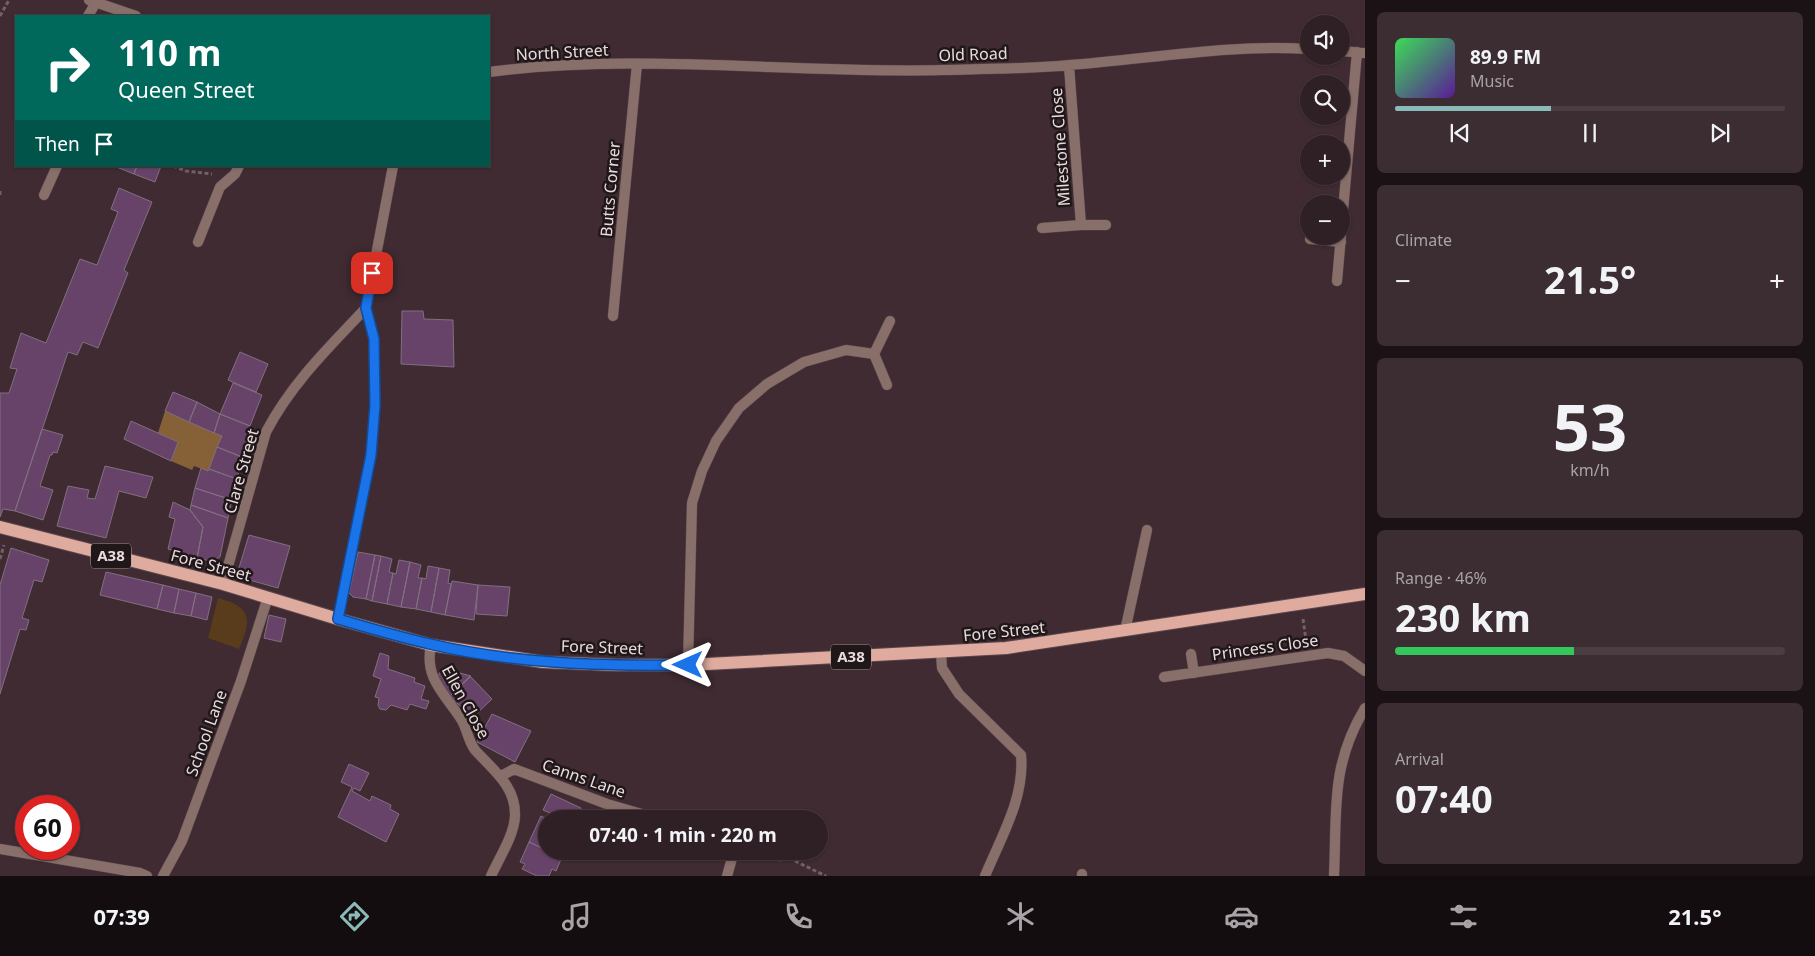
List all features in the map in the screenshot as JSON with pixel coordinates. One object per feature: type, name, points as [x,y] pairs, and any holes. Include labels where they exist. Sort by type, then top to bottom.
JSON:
[{"type":"main road","name":"Fore Street","points":[[0,528],[223,584],[431,645],[543,662],[688,665],[941,653],[1006,648],[1125,632],[1365,594]]},
{"type":"street","points":[[88,15],[92,2],[133,15]]},
{"type":"street","name":"Old Road","points":[[637,64],[931,70],[1069,66],[1217,50],[1300,49]]},
{"type":"street","points":[[1346,195],[1361,52]]},
{"type":"street","name":"North Street","points":[[490,72],[523,68],[637,64]]},
{"type":"street","name":"Butts Corner","points":[[613,316],[637,64]]},
{"type":"street","name":"Milestone Close","points":[[1069,66],[1081,226]]},
{"type":"street","points":[[44,195],[56,167]]},
{"type":"street","points":[[198,242],[220,187],[236,174],[239,167]]},
{"type":"street","points":[[338,619],[371,455],[374,428],[374,339],[366,308],[393,167]]},
{"type":"street","name":"Milestone Close","points":[[1042,228],[1106,225]]},
{"type":"street","points":[[1337,281],[1340,245]]},
{"type":"street","name":"Clare Street","points":[[223,584],[266,432],[289,393],[366,308]]},
{"type":"street","points":[[887,385],[874,354],[890,321]]},
{"type":"street","points":[[688,665],[692,503],[702,471],[716,441],[739,408],[767,384],[804,362],[846,350],[874,354]]},
{"type":"street","points":[[1125,632],[1147,530]]},
{"type":"street","name":"School Lane","points":[[163,876],[186,832],[241,681],[268,597]]},
{"type":"street","name":"Ellen Close","points":[[431,645],[428,659],[433,678],[462,720],[474,748],[502,776],[512,796],[515,817],[509,836],[491,876]]},
{"type":"street","points":[[941,653],[942,668],[959,694],[1021,755],[1023,775],[1017,800],[985,876]]},
{"type":"street","name":"Princess Close","points":[[1164,677],[1328,653],[1344,656],[1365,671]]},
{"type":"street","name":"Princess Close","points":[[1191,654],[1194,672]]},
{"type":"street","points":[[1334,876],[1336,794],[1340,768],[1355,725],[1365,708]]},
{"type":"street","name":"Canns Lane","points":[[502,776],[514,769],[628,810]]},
{"type":"street","points":[[0,849],[140,873],[147,876]]},
{"type":"street","points":[[727,876],[731,860]]},
{"type":"path","points":[[0,16],[9,0]]},
{"type":"path","points":[[176,167],[186,171],[213,174]]},
{"type":"path","points":[[0,559],[4,544]]},
{"type":"path","points":[[1302,605],[1308,656]]},
{"type":"path","points":[[792,860],[826,876]]},
{"type":"shaded area","points":[[165,411],[222,436],[208,471],[194,466],[192,470],[171,461],[178,442],[158,433]]},
{"type":"shaded area","points":[[218,598],[237,606],[243,610],[246,616],[246,630],[239,649],[208,638]]},
{"type":"building","points":[[116,167],[137,167],[134,174]]},
{"type":"building","points":[[137,167],[161,167],[155,182],[134,174]]},
{"type":"building","points":[[119,188],[152,202],[124,270],[128,273],[98,348],[83,342],[77,355],[68,352],[15,511],[3,509],[0,517],[0,393],[9,393],[17,369],[10,368],[21,333],[46,343],[80,259],[97,265],[118,212],[111,209]]},
{"type":"building","points":[[402,311],[423,311],[424,319],[453,320],[454,367],[401,364]]},
{"type":"building","points":[[240,352],[268,364],[256,392],[228,380]]},
{"type":"building","points":[[233,383],[262,395],[250,426],[220,414]]},
{"type":"building","points":[[173,392],[197,402],[189,422],[165,411]]},
{"type":"building","points":[[197,402],[220,414],[214,433],[189,422]]},
{"type":"building","points":[[220,414],[250,426],[242,457],[217,447],[222,436],[214,433]]},
{"type":"building","points":[[131,421],[178,442],[171,461],[124,439]]},
{"type":"building","points":[[42,429],[63,435],[57,453],[53,452],[50,455],[40,486],[53,490],[43,520],[15,511]]},
{"type":"building","points":[[217,447],[242,457],[237,479],[209,469]]},
{"type":"building","points":[[105,466],[153,477],[146,498],[119,491],[106,538],[57,526],[68,486],[89,490],[87,498],[95,499]]},
{"type":"building","points":[[201,468],[237,479],[232,500],[195,488]]},
{"type":"building","points":[[195,488],[232,500],[228,518],[191,505]]},
{"type":"building","points":[[173,502],[190,510],[203,527],[197,558],[168,549],[175,519],[169,517]]},
{"type":"building","points":[[191,505],[228,518],[220,557],[215,560],[197,558],[203,527],[190,510]]},
{"type":"building","points":[[249,535],[290,546],[278,588],[242,578],[238,571]]},
{"type":"building","points":[[11,548],[49,560],[42,582],[34,580],[22,618],[29,620],[26,630],[20,629],[0,694],[0,585]]},
{"type":"building","points":[[358,552],[375,555],[366,599],[353,597],[349,593]]},
{"type":"building","points":[[375,555],[381,556],[372,601],[366,599]]},
{"type":"building","points":[[381,556],[392,559],[389,572],[393,573],[387,604],[372,601]]},
{"type":"building","points":[[399,560],[410,562],[401,607],[387,604],[393,573],[396,574]]},
{"type":"building","points":[[410,562],[421,565],[418,578],[422,578],[416,609],[401,607]]},
{"type":"building","points":[[428,566],[439,568],[431,612],[416,609],[422,578],[426,579]]},
{"type":"building","points":[[439,568],[450,570],[448,583],[451,584],[445,615],[431,612]]},
{"type":"building","points":[[106,572],[163,585],[157,609],[100,595]]},
{"type":"building","points":[[452,581],[478,585],[474,620],[445,615]]},
{"type":"building","points":[[163,585],[179,589],[174,613],[157,609]]},
{"type":"building","points":[[478,585],[510,587],[507,616],[476,614]]},
{"type":"building","points":[[179,589],[196,593],[191,616],[174,613]]},
{"type":"building","points":[[196,593],[212,597],[207,620],[191,616]]},
{"type":"building","points":[[269,615],[286,619],[281,642],[264,638]]},
{"type":"building","points":[[380,653],[389,656],[388,669],[415,678],[414,682],[425,686],[421,699],[429,701],[426,709],[410,704],[407,710],[391,705],[386,710],[380,709],[378,705],[379,698],[375,697],[381,679],[373,676]]},
{"type":"building","points":[[442,669],[471,676],[450,696],[437,678]]},
{"type":"building","points":[[470,676],[492,699],[472,718],[450,696]]},
{"type":"building","points":[[492,714],[531,731],[515,762],[477,742]]},
{"type":"building","points":[[349,764],[369,773],[360,791],[354,788],[352,791],[370,801],[372,796],[391,805],[390,809],[399,814],[386,842],[338,817],[352,787],[341,782]]},
{"type":"building","points":[[551,794],[581,808],[580,810],[543,810]]},
{"type":"building","points":[[538,822],[538,846],[529,842]]},
{"type":"building","points":[[529,842],[538,846],[538,860],[561,860],[556,871],[552,869],[549,876],[537,876],[522,869],[525,864],[520,862]]},
{"type":"route","points":[[372,273],[366,308],[374,339],[374,428],[371,455],[338,619],[431,645],[489,655],[543,662],[580,664],[688,665]]}]
